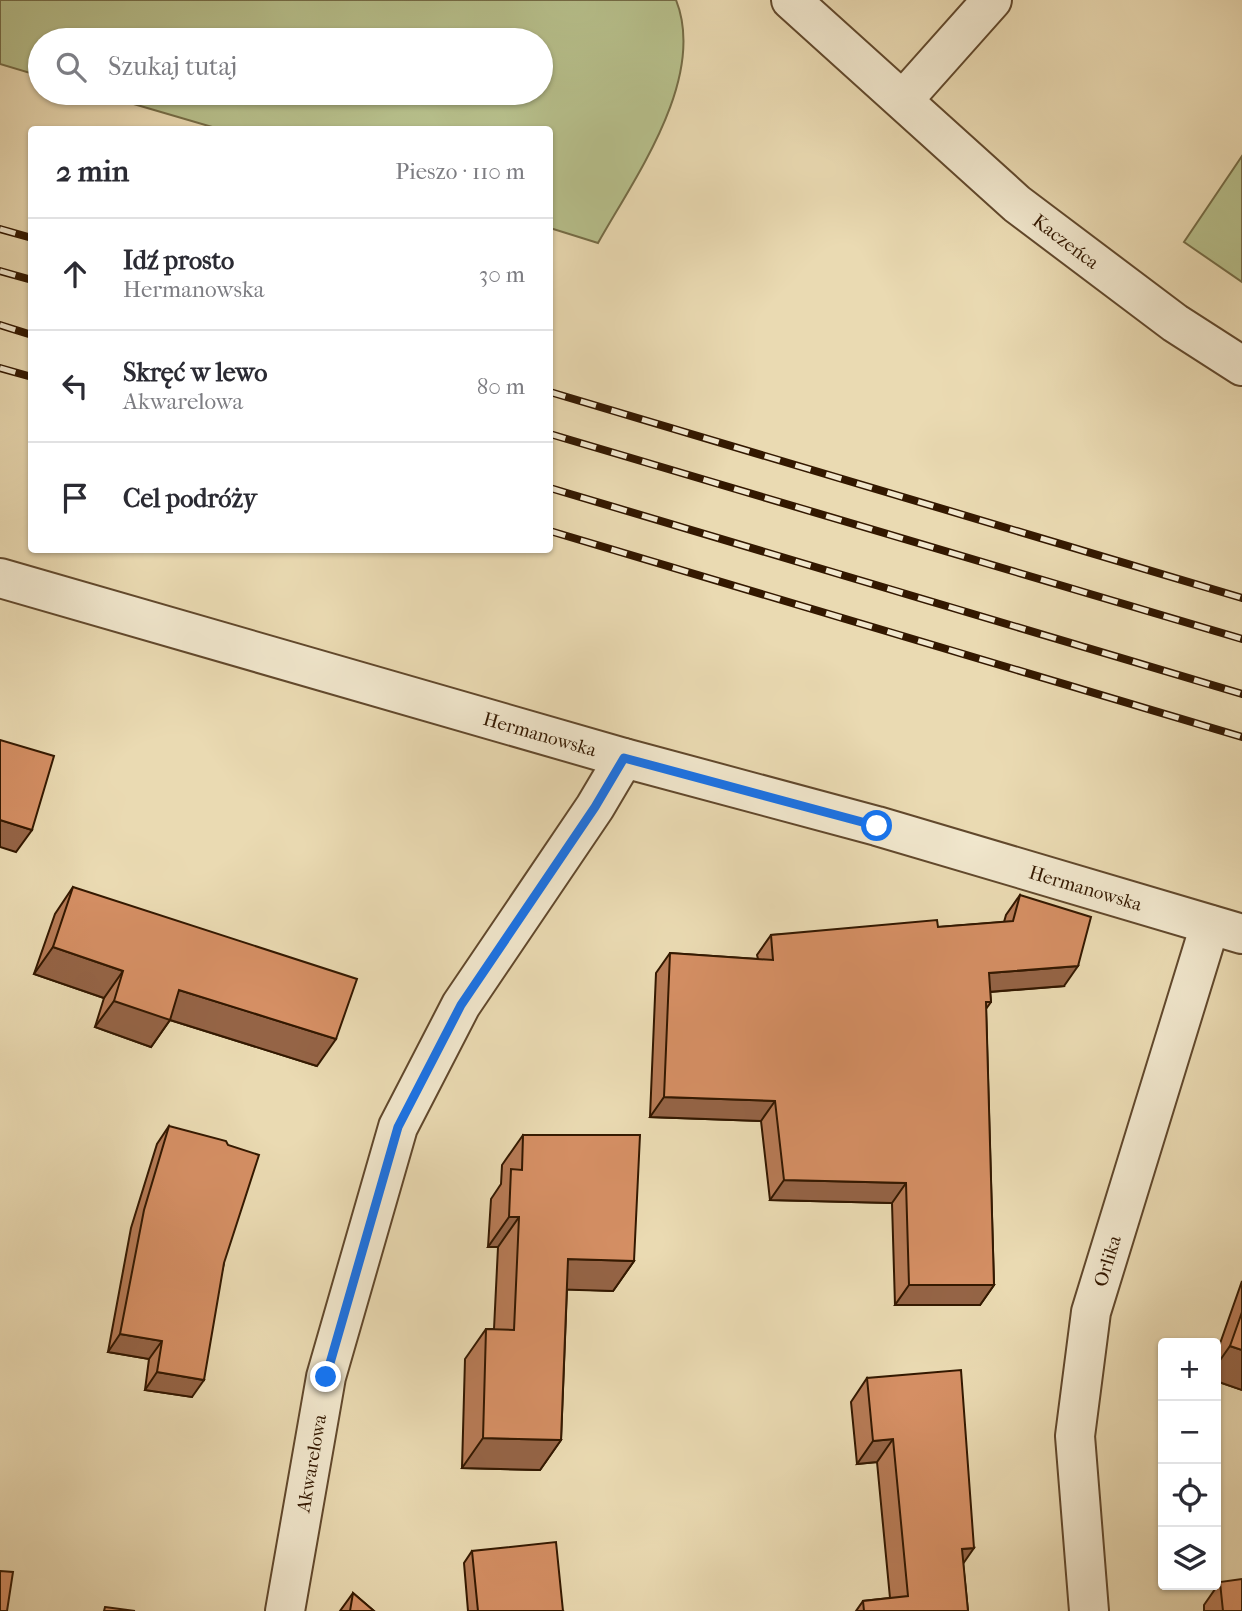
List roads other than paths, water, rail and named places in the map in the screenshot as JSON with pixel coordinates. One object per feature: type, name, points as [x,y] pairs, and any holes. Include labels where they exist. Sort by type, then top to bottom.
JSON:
[{"type":"street","name":"Kaczeńca","points":[[791,0],[1037,220],[1164,315],[1242,366]]},
{"type":"street","points":[[903,100],[992,0]]},
{"type":"street","name":"Hermanowska","points":[[0,578],[624,758],[877,826],[1226,929]]},
{"type":"street","name":"Akwarelowa","points":[[285,1611],[326,1377],[398,1127],[461,1005],[595,807],[624,758]]},
{"type":"street","name":"Orlika","points":[[1089,1611],[1075,1436],[1091,1312],[1226,929]]},
{"type":"railway","points":[[0,229],[28,237]]},
{"type":"railway","points":[[0,271],[28,279]]},
{"type":"railway","points":[[0,325],[28,334]]},
{"type":"railway","points":[[0,368],[28,376]]},
{"type":"railway","points":[[553,393],[1242,598]]},
{"type":"railway","points":[[553,435],[1242,639]]},
{"type":"railway","points":[[553,489],[1242,694]]},
{"type":"railway","points":[[553,532],[1242,737]]}]
